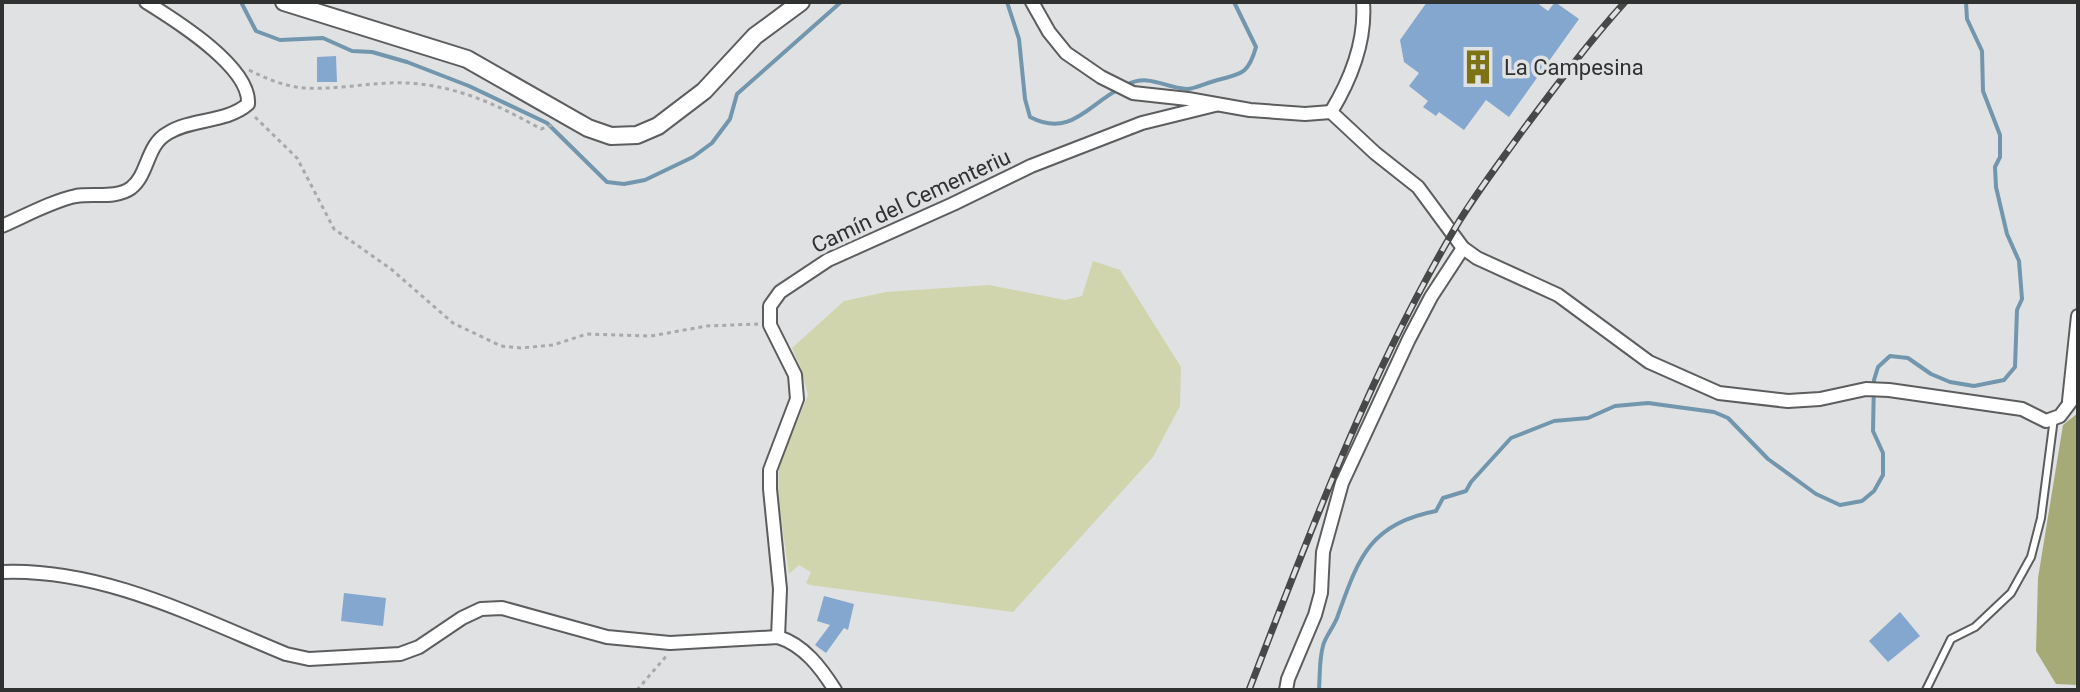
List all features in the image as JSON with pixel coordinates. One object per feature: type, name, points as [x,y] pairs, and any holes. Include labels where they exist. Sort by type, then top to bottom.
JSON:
[{"type":"street","points":[[2,226],[75,197],[117,194],[132,187],[151,149],[165,134],[185,125],[240,110],[248,104],[249,94],[245,84],[214,51],[181,23],[146,2]]},
{"type":"street","points":[[284,2],[467,59],[588,128],[611,136],[637,135],[658,126],[704,91],[755,36],[801,2]]},
{"type":"street","points":[[1032,2],[1049,32],[1066,53],[1101,77],[1133,93],[1305,114],[1331,112],[1418,187],[1463,248],[1477,258],[1558,295],[1649,362],[1719,393],[1788,401],[1820,399],[1866,389],[1889,390],[1983,401],[2022,409],[2046,421],[2060,416],[2078,392]]},
{"type":"street","points":[[1331,112],[1345,89],[1362,36],[1363,2]]},
{"type":"street","name":"Camín del Cementeriu","points":[[770,325],[770,306],[780,292],[828,260],[1031,166],[1142,123],[1215,105]]},
{"type":"street","points":[[1286,690],[1318,604],[1323,552],[1342,483],[1409,339],[1431,297],[1463,248]]},
{"type":"street","points":[[2068,405],[2078,316]]},
{"type":"street","points":[[770,325],[795,375],[797,399],[770,470],[780,589],[778,637]]},
{"type":"street","points":[[2,572],[61,575],[120,589],[163,603],[286,654],[309,659],[400,654],[419,647],[481,609],[502,608],[607,637],[670,643],[778,637],[789,640],[818,665],[835,690]]},
{"type":"lane","points":[[1926,690],[1951,639],[1975,627],[2011,593],[2031,557],[2041,518],[2054,418]]},
{"type":"path","points":[[247,69],[273,82],[299,87],[404,83],[452,89],[491,102],[545,129]]},
{"type":"path","points":[[248,104],[252,114],[297,158],[334,229],[391,269],[453,323],[481,338],[501,346],[521,348],[553,345],[587,334],[651,336],[707,326],[770,325]]},
{"type":"path","points":[[637,690],[669,653],[670,643]]},
{"type":"green space","points":[[1093,261],[1120,270],[1181,367],[1180,406],[1153,457],[1013,612],[810,585],[806,583],[811,572],[799,565],[789,574],[778,497],[779,466],[808,395],[792,348],[844,301],[886,292],[989,285],[1065,300],[1082,296]]},
{"type":"green space","points":[[2078,413],[2078,685],[2056,684],[2036,651],[2038,578],[2063,425]]},
{"type":"building","name":"La Campesina","points":[[1427,2],[1536,2],[1548,11],[1555,2],[1579,19],[1509,117],[1486,100],[1464,130],[1439,112],[1436,116],[1423,107],[1428,101],[1409,86],[1419,73],[1404,62],[1400,40]]},
{"type":"building","points":[[336,56],[337,82],[317,82],[317,57]]},
{"type":"building","points":[[344,593],[386,598],[383,626],[341,621]]},
{"type":"building","points":[[824,596],[854,604],[848,630],[844,628],[826,653],[815,645],[830,625],[817,621]]},
{"type":"building","points":[[1900,612],[1920,636],[1888,662],[1869,641]]},
{"type":"waterway","points":[[241,2],[256,31],[280,40],[323,38],[352,51],[372,52],[407,62],[469,86],[547,123],[607,182],[624,184],[645,180],[693,157],[712,143],[730,119],[737,94],[841,2]]},
{"type":"waterway","points":[[1007,2],[1019,39],[1025,99],[1030,117],[1056,124],[1068,122],[1119,89]]},
{"type":"waterway","points":[[1126,85],[1142,80],[1190,89],[1245,70],[1256,47],[1234,2]]},
{"type":"waterway","points":[[1319,690],[1324,643],[1369,548],[1380,535],[1395,525],[1436,511],[1443,498],[1466,491],[1511,438],[1554,421],[1588,418],[1615,406],[1648,403],[1714,412],[1728,418],[1768,459],[1816,494],[1840,505],[1862,501],[1874,491],[1883,475],[1883,453],[1873,431],[1874,380],[1878,367],[1890,356],[1908,358],[1931,374],[1950,382],[1974,386],[2004,380],[2015,367],[2017,310],[2022,299],[2019,261],[2007,234],[1996,187],[1995,167],[2000,157],[2000,135],[1983,91],[1982,51],[1967,19],[1966,2]]},
{"type":"railway","points":[[1249,690],[1341,458],[1392,345],[1421,290],[1459,221],[1486,182],[1572,65],[1625,2]]},
{"type":"place","name":"La Campesina","points":[[1478,67]]}]
